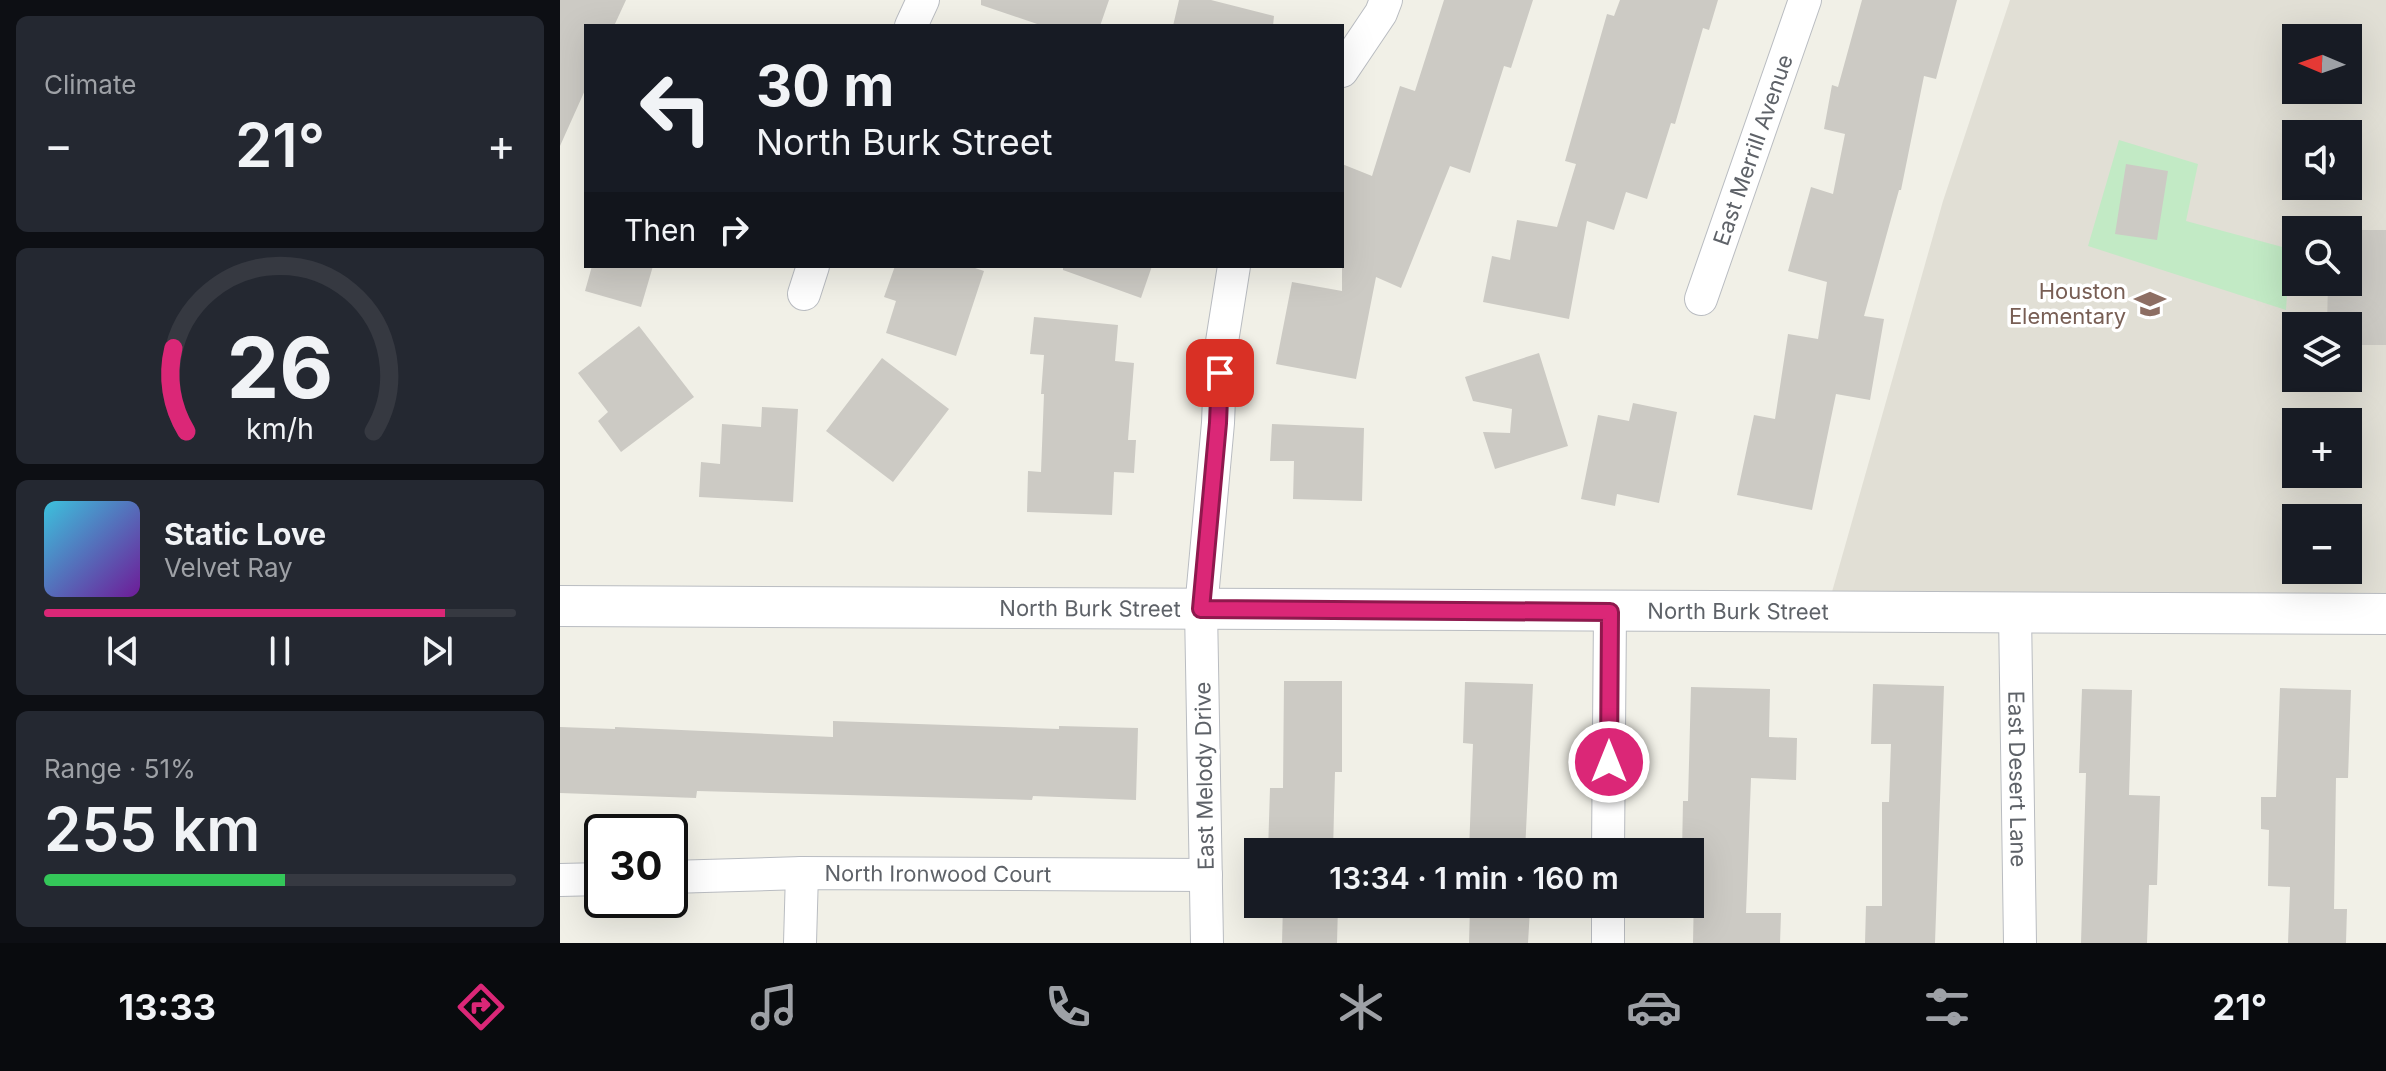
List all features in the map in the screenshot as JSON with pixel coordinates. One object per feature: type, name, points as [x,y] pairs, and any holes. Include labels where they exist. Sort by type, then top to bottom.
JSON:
[{"type":"street","points":[[1344,68],[1381,13],[1386,0]]},
{"type":"street","name":"East Merrill Avenue","points":[[1701,299],[1805,0]]},
{"type":"street","name":"East Melody Drive","points":[[1207,943],[1201,609],[1218,423],[1221,348],[1234,268]]},
{"type":"street","name":"North Burk Street","points":[[560,606],[2386,614]]},
{"type":"street","points":[[1608,838],[1610,612]]},
{"type":"street","name":"East Desert Lane","points":[[2015,613],[2020,943]]},
{"type":"street","points":[[800,943],[802,873]]},
{"type":"street","name":"North Ironwood Court","points":[[688,876],[802,873],[1206,875]]},
{"type":"street","points":[[560,880],[584,879]]},
{"type":"street","points":[[1608,918],[1608,943]]},
{"type":"shaded area","name":"Houston Elementary","points":[[2010,0],[2386,0],[2386,614],[1826,613],[1943,201]]},
{"type":"green space","points":[[2119,140],[2198,164],[2186,221],[2282,247],[2282,296],[2287,296],[2286,310],[2088,246]]},
{"type":"building","points":[[560,0],[626,0],[615,24],[584,24],[584,92],[560,146]]},
{"type":"building","points":[[981,0],[1109,0],[1101,24],[1037,24],[981,5]]},
{"type":"building","points":[[1179,0],[1211,0],[1274,16],[1273,24],[1173,24]]},
{"type":"building","points":[[1444,0],[1533,0],[1511,68],[1504,66],[1470,173],[1450,166],[1401,288],[1376,277],[1356,379],[1276,364],[1292,282],[1342,291],[1344,165],[1372,176],[1400,86],[1415,91]]},
{"type":"building","points":[[1620,0],[1718,0],[1709,30],[1703,28],[1675,124],[1671,123],[1647,199],[1626,192],[1614,230],[1587,221],[1569,319],[1483,302],[1492,256],[1510,260],[1517,220],[1557,227],[1576,164],[1565,161],[1607,14],[1614,16]]},
{"type":"building","points":[[1862,0],[1957,0],[1936,79],[1924,76],[1901,190],[1864,316],[1884,319],[1870,400],[1836,394],[1812,510],[1737,495],[1754,415],[1775,419],[1788,334],[1818,339],[1827,282],[1788,271],[1811,187],[1833,194],[1845,134],[1824,129],[1832,85],[1838,87]]},
{"type":"building","points":[[2126,164],[2168,171],[2157,240],[2115,234]]},
{"type":"building","points":[[2362,230],[2386,230],[2386,345],[2362,345],[2362,312],[2327,312],[2328,296],[2362,296]]},
{"type":"building","points":[[591,268],[652,268],[641,307],[585,291]]},
{"type":"building","points":[[894,268],[975,268],[984,271],[956,356],[886,333],[896,301],[884,297]]},
{"type":"building","points":[[1063,268],[1151,268],[1141,298]]},
{"type":"building","points":[[1034,317],[1118,325],[1115,361],[1134,363],[1128,440],[1136,440],[1134,473],[1114,472],[1112,515],[1027,512],[1028,471],[1041,472],[1044,394],[1041,394],[1044,355],[1030,354]]},
{"type":"building","points":[[639,326],[694,397],[621,452],[598,421],[608,412],[578,373]]},
{"type":"building","points":[[1539,353],[1568,446],[1495,469],[1483,432],[1510,433],[1512,409],[1473,401],[1465,377]]},
{"type":"building","points":[[882,358],[949,409],[893,482],[826,431]]},
{"type":"building","points":[[1633,403],[1677,412],[1659,503],[1617,494],[1615,506],[1581,499],[1598,415],[1629,421]]},
{"type":"building","points":[[762,407],[798,409],[793,502],[699,497],[701,462],[720,464],[722,424],[761,427]]},
{"type":"building","points":[[1272,424],[1364,428],[1362,501],[1293,499],[1294,461],[1270,461]]},
{"type":"building","points":[[1284,681],[1342,681],[1342,772],[1335,772],[1333,838],[1268,838],[1270,788],[1283,788]]},
{"type":"building","points":[[1465,682],[1533,684],[1526,838],[1470,838],[1473,744],[1463,743]]},
{"type":"building","points":[[1873,684],[1944,686],[1935,943],[1865,943],[1866,906],[1882,906],[1882,802],[1889,802],[1891,744],[1871,744]]},
{"type":"building","points":[[1691,687],[1770,689],[1769,737],[1797,738],[1796,780],[1751,778],[1746,913],[1781,913],[1780,943],[1693,943],[1693,918],[1704,918],[1704,838],[1682,838],[1683,801],[1688,801]]},
{"type":"building","points":[[2280,688],[2351,690],[2348,778],[2336,778],[2334,909],[2347,909],[2346,943],[2288,943],[2290,887],[2268,886],[2269,830],[2261,829],[2261,797],[2276,797]]},
{"type":"building","points":[[2082,689],[2132,690],[2129,795],[2160,796],[2157,885],[2149,885],[2147,943],[2081,943],[2086,773],[2079,773]]},
{"type":"building","points":[[833,721],[1059,729],[1059,726],[1138,728],[1136,800],[697,791],[696,798],[560,793],[560,727],[833,737]]},
{"type":"building","points":[[1283,918],[1338,918],[1337,943],[1282,943]]},
{"type":"building","points":[[1470,918],[1529,918],[1528,943],[1469,943]]},
{"type":"place","name":"Houston Elementary","points":[[2150,304]]},
{"type":"route","points":[[1220,373],[1201,609],[1610,612],[1609,762]]}]
